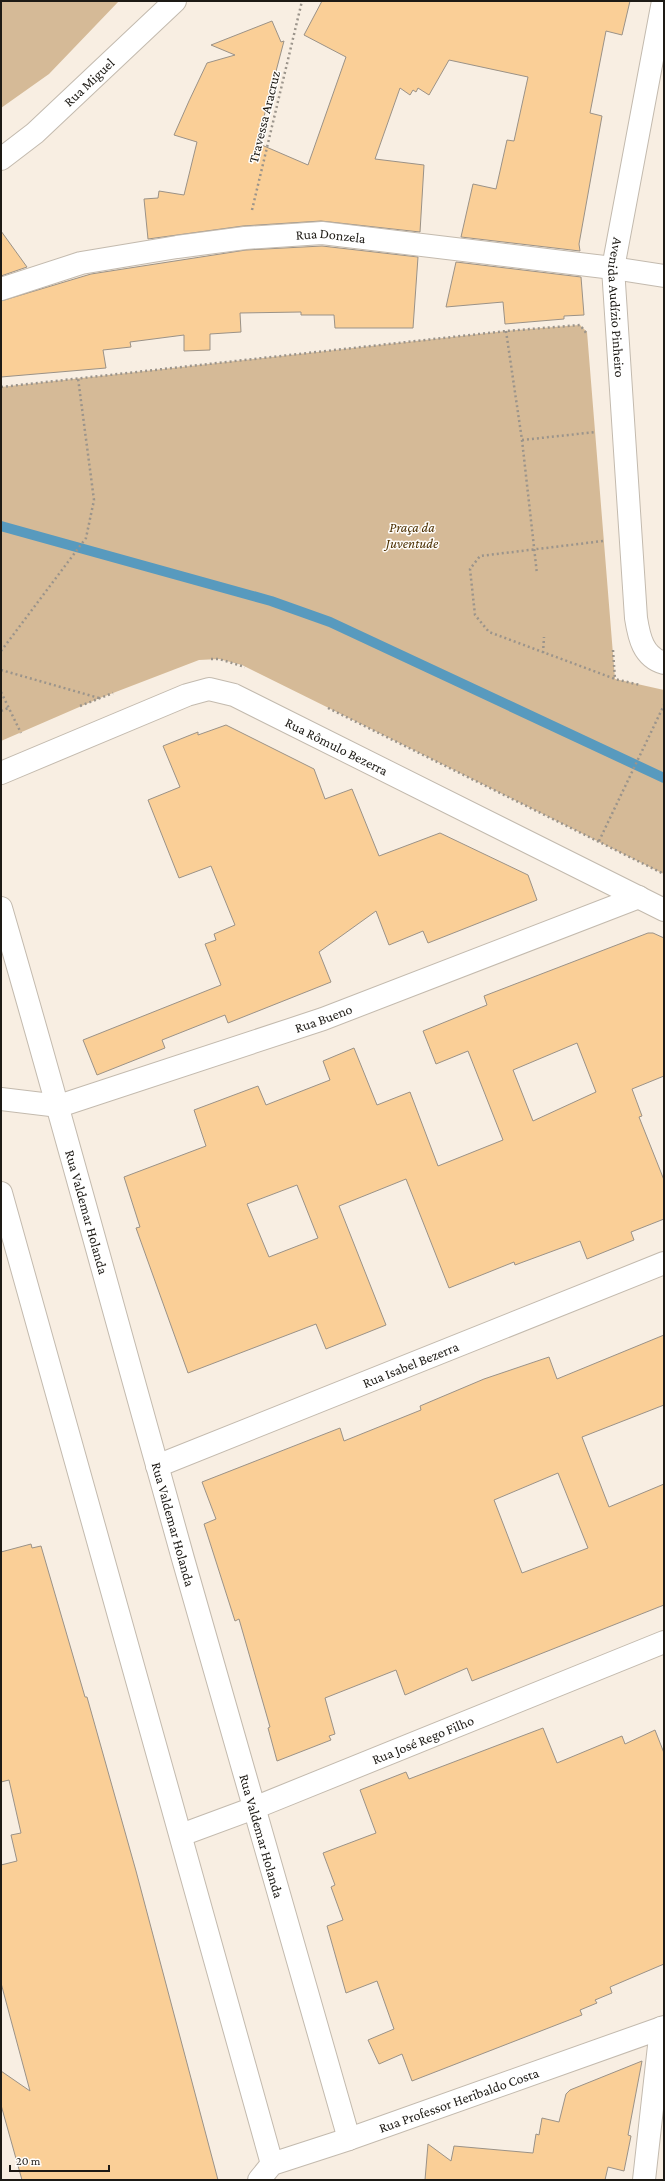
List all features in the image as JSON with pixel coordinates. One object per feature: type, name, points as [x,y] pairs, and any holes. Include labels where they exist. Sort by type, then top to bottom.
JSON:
[{"type":"street","name":"Rua Miguel","points":[[1,159],[36,132],[175,1]]},
{"type":"street","name":"Avenida Audízio Pinheiro","points":[[663,1],[613,268],[638,635],[645,651],[657,661],[664,662]]},
{"type":"street","name":"Rua Donzela","points":[[1,289],[81,264],[177,247],[245,238],[322,233],[613,268],[664,276]]},
{"type":"street","name":"Rua Rômulo Bezerra","points":[[1,773],[187,695],[209,689],[234,695],[664,910]]},
{"type":"street","name":"Rua Bueno","points":[[1,1099],[59,1106],[323,1019],[639,897]]},
{"type":"street","name":"Rua Valdemar Holanda","points":[[1,908],[59,1106],[157,1466],[349,2138]]},
{"type":"street","points":[[1,1193],[272,2164],[259,2180]]},
{"type":"street","name":"Rua Isabel Bezerra","points":[[157,1466],[664,1263]]},
{"type":"street","name":"Rua José Rego Filho","points":[[181,1835],[254,1808],[664,1642]]},
{"type":"street","points":[[644,2180],[663,2028]]},
{"type":"street","name":"Rua Professor Heribaldo Costa","points":[[272,2164],[663,2028]]},
{"type":"path","name":"Travessa Aracruz","points":[[245,238],[302,1]]},
{"type":"path","points":[[1,388],[78,378],[506,331],[580,325],[587,332],[588,340]]},
{"type":"path","points":[[506,331],[522,440],[537,574]]},
{"type":"path","points":[[1,651],[86,538],[94,500],[78,378]]},
{"type":"path","points":[[522,440],[596,432],[596,424]]},
{"type":"path","points":[[605,541],[480,556],[470,569],[475,615],[489,632],[615,679]]},
{"type":"path","points":[[543,653],[544,637]]},
{"type":"path","points":[[1,670],[100,698]]},
{"type":"path","points":[[1,692],[21,733]]},
{"type":"path","points":[[664,705],[640,758],[599,841],[664,874]]},
{"type":"path","points":[[1,711],[8,708]]},
{"type":"green space","points":[[1,1],[119,1],[49,74],[1,108]]},
{"type":"green space","name":"Praça da Juventude","points":[[580,325],[587,332],[615,679],[664,690],[664,874],[242,665],[219,659],[199,660],[100,698],[1,741],[1,387],[506,331]]},
{"type":"building","points":[[322,1],[630,1],[622,35],[606,31],[590,113],[602,116],[579,244],[580,251],[461,237],[473,184],[496,189],[507,140],[514,141],[528,77],[449,60],[429,95],[418,88],[416,92],[413,90],[410,95],[400,88],[375,159],[424,165],[420,232],[321,221],[243,226],[148,239],[144,199],[158,198],[159,191],[184,195],[197,142],[174,135],[189,101],[207,63],[235,55],[211,45],[272,21],[281,42],[284,41],[257,143],[308,165],[346,57],[304,35]]},
{"type":"building","points":[[1,231],[27,267],[1,276]]},
{"type":"building","points":[[322,246],[418,257],[413,328],[335,328],[334,315],[301,315],[301,312],[240,313],[241,332],[210,334],[210,350],[184,351],[184,335],[130,342],[131,347],[103,350],[106,368],[1,377],[1,301],[91,274],[246,250]]},
{"type":"building","points":[[456,262],[581,277],[584,315],[564,316],[564,319],[505,324],[503,302],[446,307]]},
{"type":"building","points":[[226,725],[314,769],[325,799],[352,789],[379,856],[440,833],[528,875],[537,900],[428,943],[423,931],[389,945],[376,911],[319,952],[331,982],[228,1023],[225,1015],[162,1040],[165,1048],[97,1075],[83,1040],[221,985],[205,944],[216,940],[214,934],[235,925],[211,866],[179,878],[148,800],[180,787],[163,746],[198,732],[198,735]]},
{"type":"building","points":[[648,933],[653,933],[664,938],[664,1076],[632,1089],[642,1116],[639,1117],[664,1180],[664,1219],[631,1232],[634,1240],[587,1259],[580,1241],[515,1265],[514,1262],[449,1288],[406,1179],[339,1206],[386,1325],[326,1349],[316,1324],[188,1373],[136,1228],[140,1227],[124,1177],[206,1146],[194,1110],[258,1086],[266,1105],[330,1080],[323,1061],[354,1048],[377,1105],[410,1092],[438,1166],[503,1140],[468,1051],[436,1064],[423,1031],[487,1005],[484,996]],"holes":[[[577,1043],[596,1092],[533,1121],[513,1070]],[[297,1185],[318,1238],[269,1257],[247,1204]]]},
{"type":"building","points":[[664,1335],[664,1405],[582,1437],[609,1507],[664,1484],[664,1605],[472,1681],[467,1668],[405,1695],[396,1670],[325,1698],[335,1734],[329,1736],[331,1740],[277,1761],[268,1728],[270,1727],[239,1619],[235,1621],[204,1524],[216,1519],[202,1482],[340,1428],[344,1441],[421,1410],[420,1406],[484,1379],[549,1357],[557,1379]],"holes":[[[558,1473],[588,1548],[522,1573],[494,1500]]]},
{"type":"building","points":[[31,1544],[32,1548],[41,1546],[85,1697],[87,1697],[136,1871],[218,2180],[22,2180],[1,2105],[1,2071],[30,2091],[1,1983],[1,1865],[17,1861],[11,1835],[21,1833],[9,1780],[1,1782],[1,1552]]},
{"type":"building","points":[[543,1728],[557,1763],[622,1736],[625,1744],[655,1730],[664,1753],[664,1964],[610,1987],[612,1993],[595,2000],[597,2003],[580,2010],[582,2015],[412,2081],[402,2054],[379,2064],[368,2040],[394,2029],[377,1981],[346,1993],[327,1926],[343,1920],[331,1887],[335,1885],[323,1853],[376,1833],[360,1790],[406,1772],[409,1779]]},
{"type":"building","points":[[642,2061],[628,2135],[631,2136],[624,2171],[608,2167],[605,2180],[425,2180],[428,2144],[451,2161],[454,2146],[533,2153],[536,2134],[539,2135],[542,2118],[559,2122],[566,2094],[570,2090]]},
{"type":"waterway","points":[[1,526],[271,601],[330,622],[664,778]]}]
